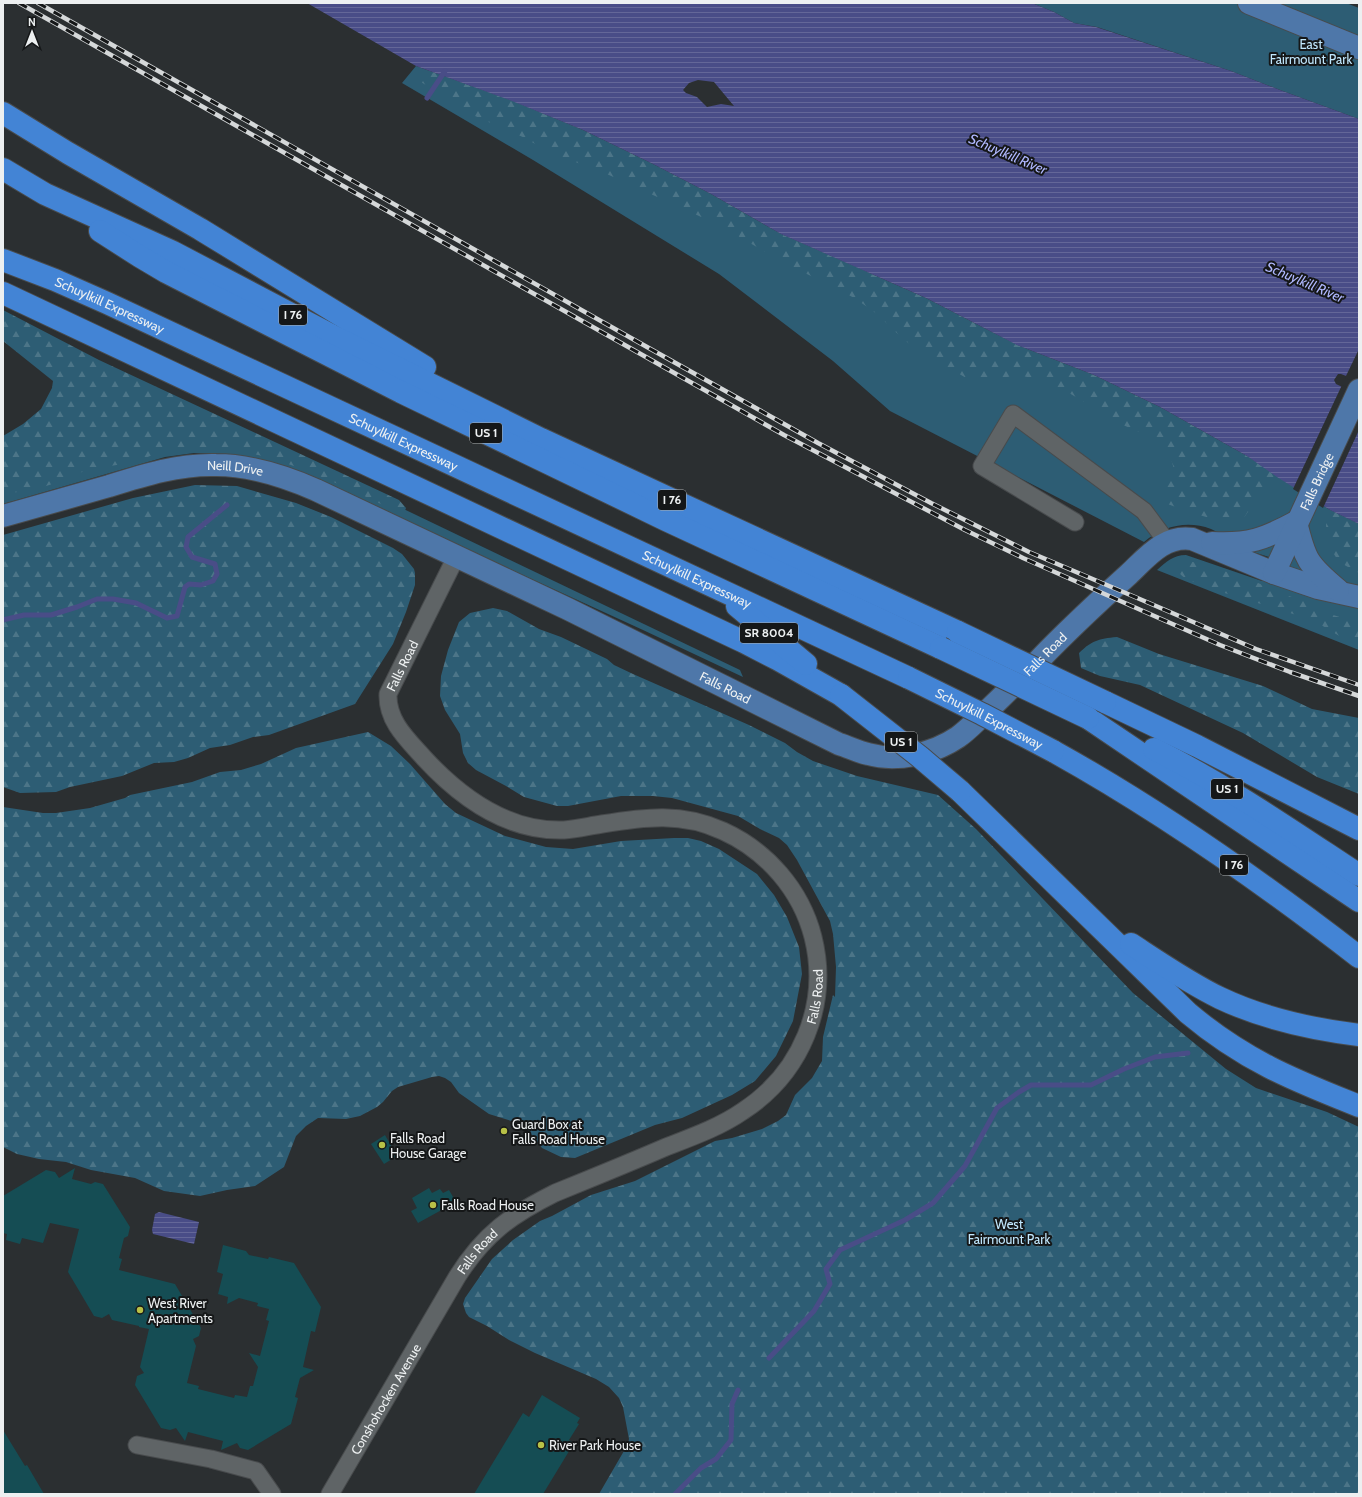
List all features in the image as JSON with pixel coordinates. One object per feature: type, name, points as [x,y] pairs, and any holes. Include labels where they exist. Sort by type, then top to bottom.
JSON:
[{"type":"highway","points":[[3,112],[68,153],[200,229],[541,439]]},
{"type":"highway","name":"I 76","points":[[3,169],[44,194],[173,252],[331,335],[541,439],[958,632],[1105,702],[1217,756],[1359,830]]},
{"type":"highway","name":"US 1","points":[[44,194],[139,256],[330,357],[659,516],[1152,748],[1248,801],[1359,875]]},
{"type":"highway","points":[[3,250],[55,280]]},
{"type":"highway","name":"Schuylkill Expressway","points":[[3,260],[55,280],[715,587],[982,714],[1105,780],[1152,809],[1260,882],[1359,957]]},
{"type":"highway","name":"US 1","points":[[3,293],[744,642],[777,659],[840,695],[920,757],[960,791],[1094,921],[1192,983],[1221,998],[1281,1020],[1315,1028],[1359,1035]]},
{"type":"highway","name":"SR 8004","points":[[715,587],[840,695]]},
{"type":"highway","points":[[1088,718],[1359,901]]},
{"type":"highway","points":[[1094,921],[1188,1013],[1219,1037],[1270,1068],[1359,1106]]},
{"type":"main road","points":[[1249,3],[1359,48]]},
{"type":"main road","name":"Falls Bridge","points":[[1274,573],[1298,518],[1359,390]]},
{"type":"main road","name":"Neill Drive","points":[[3,516],[143,476],[181,467],[217,465],[234,466],[266,472],[299,483],[456,557]]},
{"type":"main road","points":[[1202,543],[1222,544],[1250,542],[1263,538],[1298,518],[1304,551],[1311,565],[1318,573],[1350,595]]},
{"type":"main road","name":"Falls Road","points":[[456,557],[568,609],[840,744],[868,754],[882,757],[903,756],[924,752],[941,746],[968,729],[1077,621],[1158,548],[1175,539],[1184,538],[1202,543],[1274,573],[1318,588],[1350,595]]},
{"type":"street","points":[[1075,522],[982,466],[1013,414],[1144,511],[1167,542]]},
{"type":"street","name":"Falls Road","points":[[441,1304],[467,1260],[478,1246],[503,1224],[521,1212],[555,1193],[713,1128],[744,1111],[769,1090],[782,1078],[792,1065],[805,1038],[815,1006],[818,975],[817,958],[810,927],[796,897],[787,883],[765,859],[738,839],[707,824],[674,817],[633,819],[567,830],[541,828],[526,824],[504,817],[477,804],[448,783],[410,742],[394,721],[390,711],[388,694],[456,557]]},
{"type":"street","name":"Conshohocken Avenue","points":[[330,1494],[441,1304]]},
{"type":"street","points":[[138,1445],[210,1459],[256,1471],[272,1494]]},
{"type":"green space","name":"East Fairmount Park","points":[[1032,3],[1346,3],[1359,8],[1359,119],[1231,71],[1097,27],[1074,23],[1054,12]]},
{"type":"green space","points":[[416,66],[513,101],[781,234],[861,269],[1247,456],[1330,510],[1359,524],[1359,650],[1157,570],[1173,558],[1186,555],[1262,581],[1269,557],[1249,551],[1219,533],[1202,526],[1184,525],[1167,528],[1151,536],[1144,542],[890,411],[833,361],[719,274],[533,160],[402,83]]},
{"type":"green space","points":[[423,71],[429,71],[513,101],[583,130],[711,194],[781,234],[926,298],[1017,345],[1094,375],[1160,407],[1247,456],[1277,477],[1261,493],[1243,519],[1227,523],[1165,503],[1165,490],[1175,472],[1170,456],[1153,438],[1123,425],[1064,390],[1039,380],[1019,375],[995,379],[968,379],[916,349],[877,314],[856,299],[786,264],[721,226],[609,175],[547,151],[525,138],[448,104],[445,97],[421,82]]},
{"type":"green space","points":[[3,310],[99,360],[399,500],[406,508],[404,513],[396,511],[341,485],[282,462],[252,454],[222,449],[191,448],[161,452],[136,461],[82,472],[33,490],[3,494],[3,436],[23,424],[41,409],[52,388],[53,381],[3,341]]},
{"type":"green space","points":[[155,390],[740,670],[743,677],[298,472],[247,457],[229,454],[194,453],[165,457],[3,504],[3,468]]},
{"type":"green space","points":[[195,485],[237,486],[296,503],[331,517],[393,548],[402,554],[414,569],[415,585],[393,644],[355,704],[269,735],[253,737],[230,745],[210,748],[188,758],[174,762],[154,763],[122,776],[70,787],[56,792],[20,793],[3,787],[3,535],[133,498]]},
{"type":"green space","points":[[1330,510],[1359,524],[1359,573],[1339,562],[1327,543],[1326,525]]},
{"type":"green space","points":[[1180,562],[1193,562],[1250,579],[1281,594],[1310,602],[1330,614],[1359,623],[1359,645],[1313,621],[1286,611],[1229,595],[1190,580],[1183,576],[1178,570],[1176,566]]},
{"type":"green space","name":"West Fairmount Park","points":[[493,608],[507,611],[539,629],[561,637],[607,659],[614,665],[633,674],[749,725],[785,743],[813,761],[857,776],[938,795],[976,829],[1133,993],[1226,1069],[1256,1088],[1327,1112],[1359,1127],[1359,1494],[599,1494],[628,1444],[629,1439],[623,1407],[619,1398],[609,1387],[596,1379],[535,1353],[469,1317],[463,1304],[465,1298],[492,1259],[513,1240],[540,1221],[591,1195],[635,1181],[715,1141],[732,1138],[762,1129],[786,1115],[795,1095],[812,1078],[822,1061],[823,1037],[833,995],[835,997],[836,967],[833,934],[830,921],[797,860],[787,845],[779,838],[738,816],[672,798],[653,796],[621,796],[568,806],[557,806],[524,797],[476,770],[468,763],[463,753],[460,734],[445,710],[440,696],[441,676],[448,650],[459,622],[470,613]]},
{"type":"green space","points":[[1117,637],[1159,654],[1263,686],[1312,709],[1359,718],[1359,794],[1317,777],[1243,733],[1140,685],[1100,676],[1081,668],[1079,653],[1096,641]]},
{"type":"green space","points":[[368,732],[391,746],[410,764],[445,804],[456,813],[505,836],[546,847],[573,849],[621,841],[688,838],[701,841],[719,849],[757,874],[774,895],[787,917],[799,947],[802,974],[793,1021],[776,1056],[755,1081],[732,1095],[682,1118],[655,1125],[575,1158],[561,1157],[542,1148],[525,1126],[489,1114],[459,1093],[451,1082],[445,1078],[439,1076],[432,1077],[398,1087],[392,1091],[377,1107],[360,1116],[346,1119],[318,1118],[306,1126],[296,1136],[284,1167],[255,1186],[200,1196],[164,1191],[135,1178],[91,1170],[66,1162],[39,1159],[17,1154],[3,1147],[3,807],[43,813],[56,813],[90,808],[125,798],[130,795],[192,782],[220,772],[241,770],[261,764],[296,748]]},
{"type":"water","name":"Schuylkill River","points":[[307,3],[1032,3],[1054,12],[1074,23],[1096,27],[1231,71],[1359,119],[1359,381],[1341,374],[1338,374],[1334,380],[1336,384],[1359,395],[1359,524],[1330,510],[1277,477],[1247,456],[1160,407],[1094,375],[1017,345],[926,298],[781,234],[711,194],[583,130],[512,101],[416,66]],"holes":[[[698,80],[714,82],[734,106],[721,104],[707,107],[697,97],[686,93],[683,90],[689,83]]]},
{"type":"water","points":[[159,1212],[199,1222],[194,1244],[153,1234],[152,1230],[155,1214]]},
{"type":"pier","points":[[1359,349],[1359,383],[1345,378]]},
{"type":"pier","points":[[1342,385],[1359,393],[1359,430],[1323,508],[1293,489]]},
{"type":"building","name":"Falls Road House Garage","points":[[385,1135],[397,1156],[384,1164],[371,1144]]},
{"type":"building","name":"West River Apartments","points":[[75,1168],[72,1179],[91,1184],[95,1182],[103,1184],[130,1227],[128,1236],[124,1238],[119,1258],[122,1259],[119,1270],[175,1284],[201,1328],[199,1336],[193,1339],[196,1346],[187,1383],[199,1386],[198,1389],[234,1398],[235,1395],[247,1397],[250,1386],[253,1386],[258,1367],[249,1353],[260,1356],[269,1321],[266,1320],[269,1309],[257,1306],[258,1303],[239,1298],[227,1304],[228,1297],[218,1294],[223,1274],[217,1272],[223,1245],[246,1251],[249,1255],[268,1259],[269,1257],[294,1263],[321,1307],[315,1332],[311,1331],[303,1367],[314,1370],[300,1378],[295,1397],[298,1398],[291,1424],[248,1450],[240,1448],[237,1443],[221,1450],[223,1441],[188,1432],[185,1441],[176,1428],[170,1430],[161,1428],[135,1385],[137,1376],[144,1373],[140,1367],[149,1329],[112,1320],[109,1314],[102,1318],[94,1316],[68,1272],[79,1229],[50,1223],[43,1243],[22,1238],[20,1244],[6,1240],[7,1234],[3,1233],[3,1196],[46,1170],[55,1172],[59,1178]]},
{"type":"building","name":"Falls Road House","points":[[429,1188],[432,1193],[440,1189],[443,1193],[449,1190],[456,1202],[418,1223],[411,1211],[417,1208],[412,1198]]},
{"type":"building","name":"River Park House","points":[[542,1395],[580,1418],[577,1423],[579,1424],[569,1440],[574,1443],[543,1494],[474,1494],[523,1413],[529,1417]]},
{"type":"building","points":[[3,1430],[25,1466],[27,1465],[44,1494],[3,1494]]},
{"type":"waterway","points":[[427,98],[445,71]]},
{"type":"waterway","points":[[3,620],[24,615],[51,615],[97,599],[113,599],[136,603],[167,618],[177,616],[185,587],[189,584],[201,585],[213,581],[217,574],[215,564],[192,557],[186,547],[188,537],[227,505]]},
{"type":"waterway","points":[[769,1358],[814,1311],[830,1284],[826,1269],[840,1250],[905,1220],[933,1203],[965,1166],[997,1108],[1031,1085],[1091,1085],[1124,1069],[1155,1057],[1188,1053]]},
{"type":"waterway","points":[[675,1494],[701,1468],[716,1459],[731,1440],[732,1404],[738,1390]]},
{"type":"railway","points":[[19,3],[784,435],[965,530],[1023,558],[1220,645],[1290,672],[1359,696]]},
{"type":"railway","points":[[38,3],[818,443],[931,503],[1029,552],[1256,649],[1359,685]]},
{"type":"place","name":"Guard Box at Falls Road House","points":[[504,1131]]},
{"type":"place","name":"Falls Road House Garage","points":[[382,1145]]},
{"type":"place","name":"Falls Road House","points":[[433,1205]]},
{"type":"place","name":"West River Apartments","points":[[140,1310]]},
{"type":"place","name":"River Park House","points":[[541,1445]]}]
